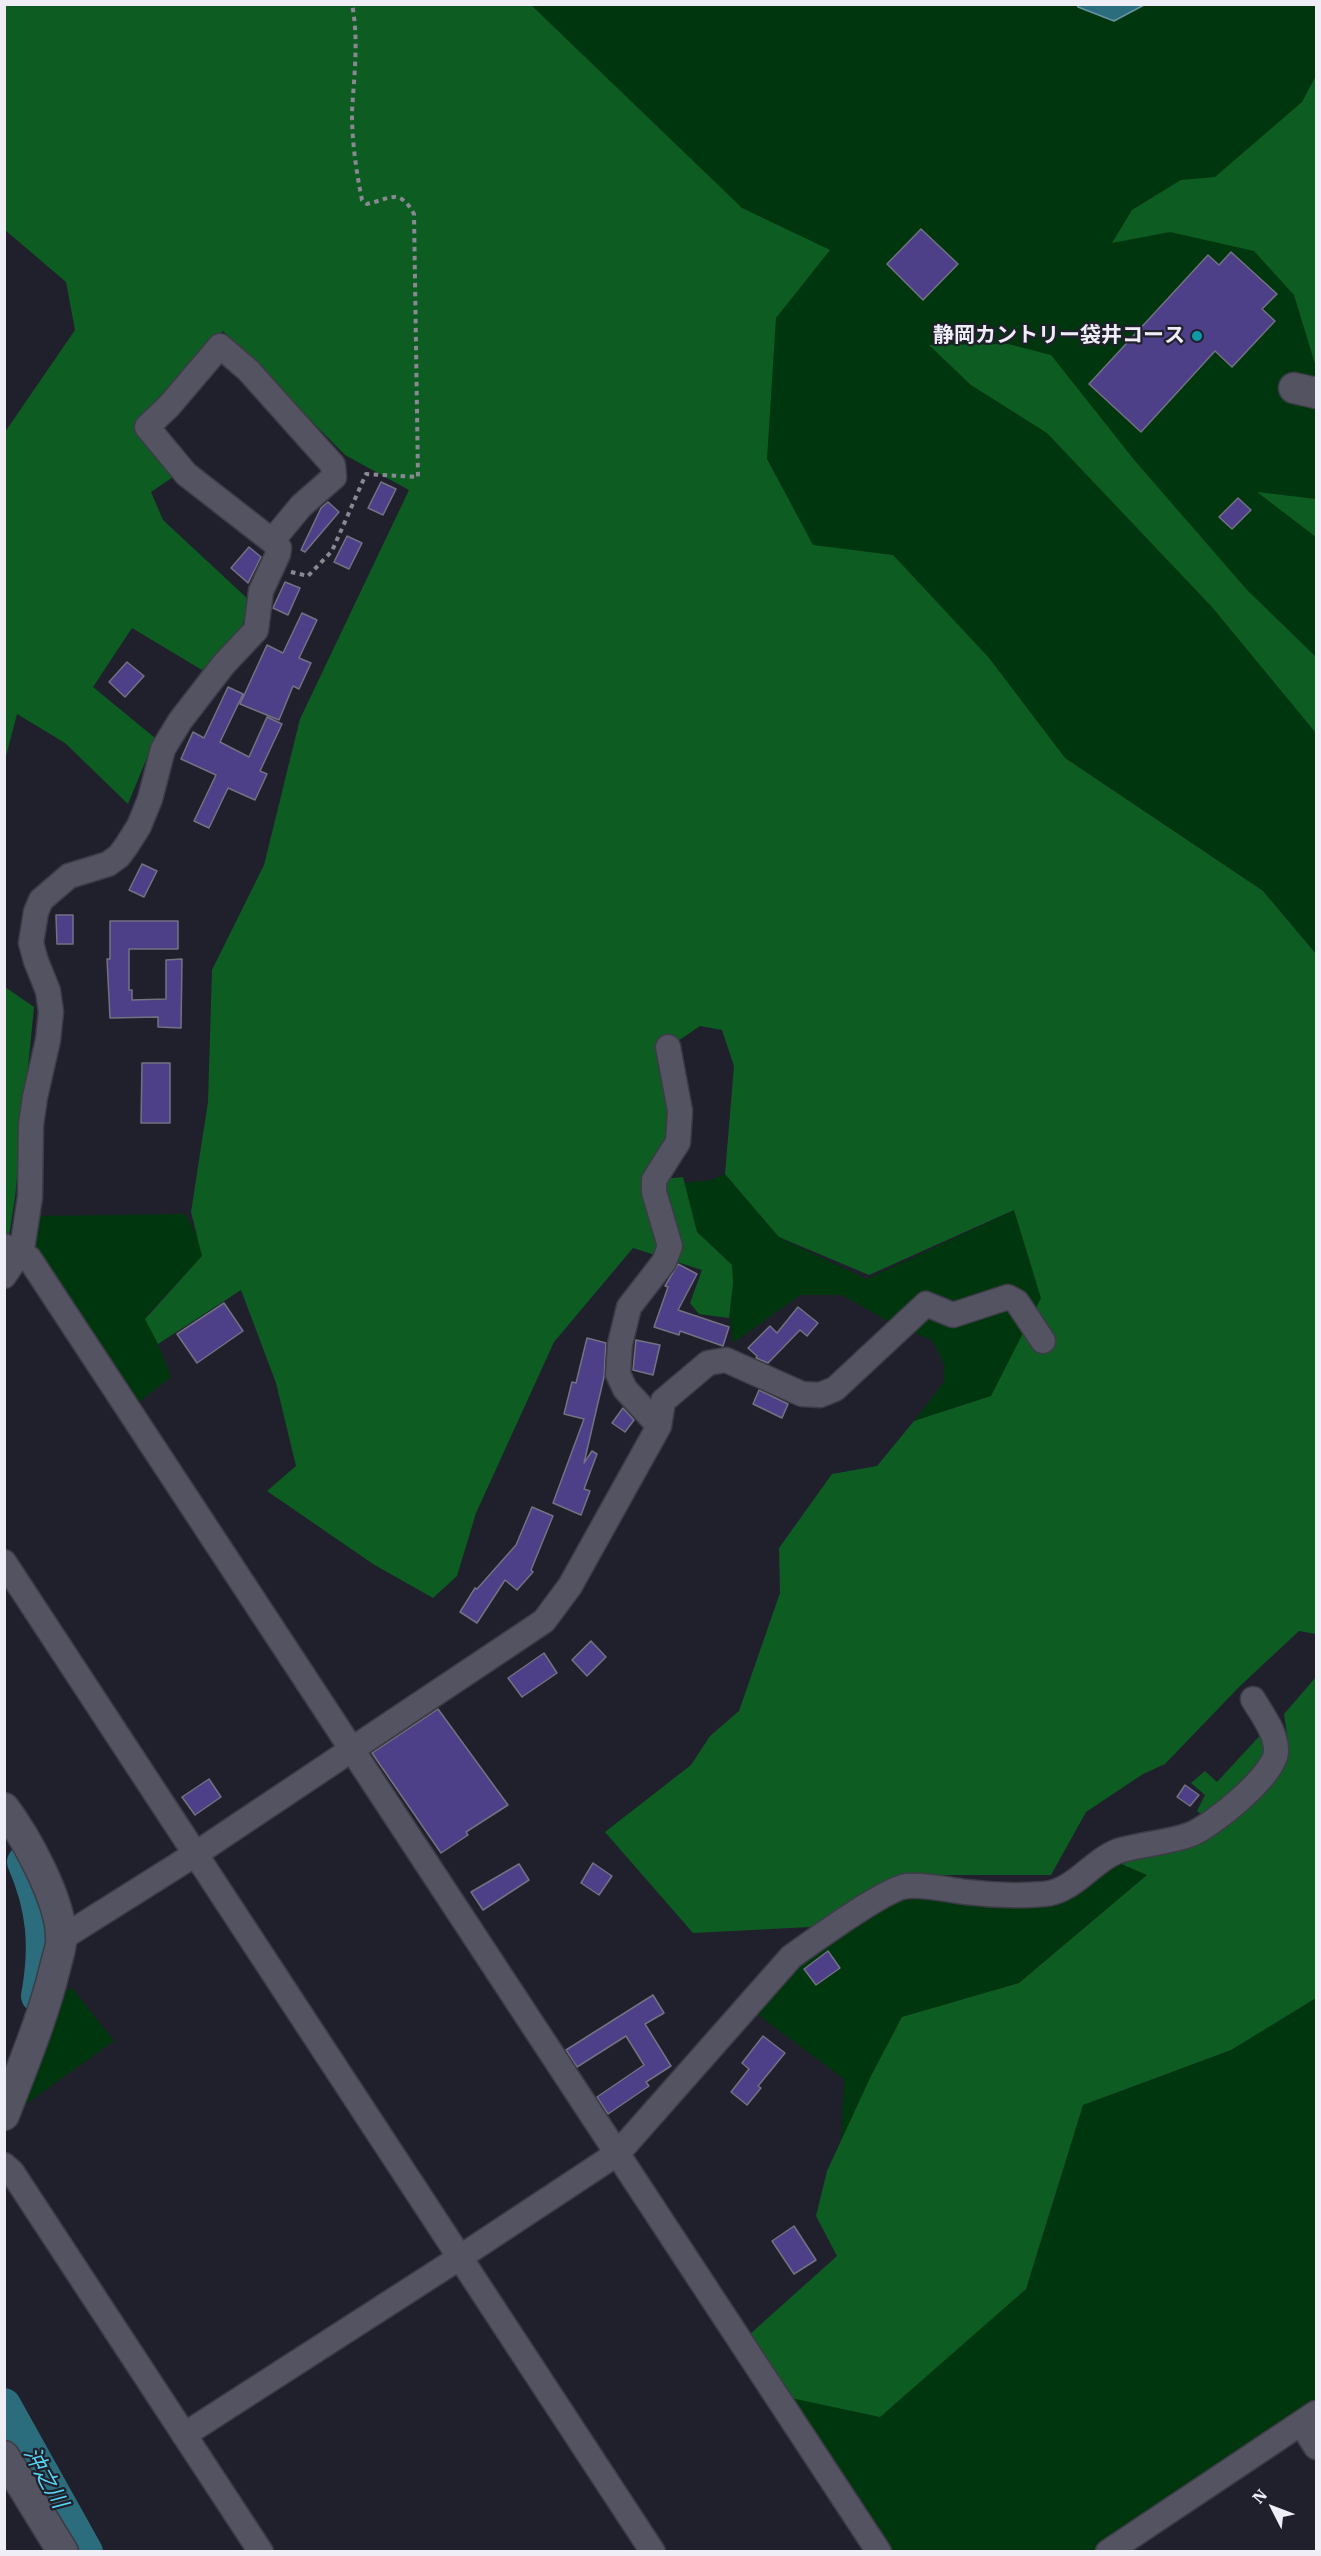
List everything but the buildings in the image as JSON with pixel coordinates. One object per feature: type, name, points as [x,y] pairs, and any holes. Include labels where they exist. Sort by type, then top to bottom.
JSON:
[{"type":"street","points":[[4,1276],[30,1197],[31,1125],[48,1040],[51,1012],[48,991],[31,943],[36,912],[41,900],[69,876],[108,864],[119,856],[127,845],[139,826],[150,799],[163,749],[180,721],[224,664],[256,630],[261,591],[279,548],[186,474],[147,427],[169,406],[220,346],[248,370],[333,465],[334,477],[301,506],[272,541]]},
{"type":"street","points":[[659,1426],[625,1389],[618,1374],[620,1344],[629,1307],[664,1262],[670,1246],[654,1192],[654,1180],[678,1142],[680,1111],[668,1047]]},
{"type":"street","points":[[12,1249],[29,1258],[879,2552]]},
{"type":"street","points":[[62,1938],[197,1853],[544,1621],[570,1586],[659,1426],[663,1401],[708,1363],[726,1360],[802,1394],[820,1395],[835,1389],[926,1304],[953,1315],[1008,1298],[1017,1302],[1043,1341]]},
{"type":"street","points":[[4,1562],[197,1853],[459,2258],[653,2552]]},
{"type":"street","points":[[184,2435],[459,2258],[618,2152],[791,1957],[823,1934],[888,1894],[906,1886],[970,1893],[1046,1894],[1070,1884],[1118,1851],[1176,1839],[1211,1824],[1227,1812],[1270,1768],[1276,1753],[1270,1728],[1253,1699]]},
{"type":"street","points":[[4,1808],[15,1823],[39,1868],[56,1908],[62,1938],[50,1988],[4,2115]]},
{"type":"street","points":[[4,2165],[12,2172],[261,2552]]},
{"type":"street","points":[[1108,2552],[1309,2418],[1317,2447]]},
{"type":"street","points":[[4,2456],[63,2552]]},
{"type":"path","points":[[272,569],[308,576],[332,551],[366,474],[418,477],[414,214],[400,198],[393,196],[367,204],[362,200],[354,157],[352,114],[357,27],[352,4]]},
{"type":"green space","points":[[5,5],[531,5],[742,208],[830,250],[776,318],[767,459],[813,545],[893,555],[989,658],[1065,758],[1263,891],[1316,954],[1316,1634],[1299,1631],[1240,1686],[1165,1764],[1143,1774],[1086,1812],[1051,1875],[934,1875],[903,1878],[830,1926],[693,1933],[605,1832],[691,1765],[710,1736],[739,1711],[780,1593],[779,1548],[832,1474],[877,1466],[914,1421],[991,1396],[1041,1298],[1014,1210],[869,1275],[779,1237],[725,1174],[734,1066],[722,1030],[700,1026],[672,1045],[679,1123],[654,1180],[683,1177],[697,1232],[732,1265],[733,1283],[729,1318],[699,1314],[690,1303],[702,1270],[633,1248],[554,1342],[476,1513],[457,1576],[433,1598],[373,1564],[267,1491],[296,1466],[276,1383],[241,1290],[158,1344],[145,1319],[202,1256],[191,1212],[208,1102],[212,970],[264,865],[300,719],[409,490],[345,455],[223,331],[136,431],[179,473],[151,492],[163,520],[250,601],[239,635],[202,670],[132,628],[93,687],[155,738],[128,804],[65,743],[17,714],[5,760],[5,432],[75,330],[66,282],[5,230]]},
{"type":"green space","points":[[530,5],[1316,5],[1316,954],[1263,891],[1065,758],[893,555],[813,546]]},
{"type":"green space","points":[[1316,76],[1316,367],[1294,295],[1254,251],[1170,232],[1112,243],[1132,210],[1181,180],[1215,177],[1302,102]]},
{"type":"green space","points":[[1008,344],[1051,355],[1135,461],[1247,590],[1316,657],[1316,733],[1212,607],[1047,433],[971,385],[929,345]]},
{"type":"green space","points":[[1257,492],[1316,499],[1316,537]]},
{"type":"green space","points":[[5,987],[34,1007],[15,1198],[5,1261]]},
{"type":"green space","points":[[725,1174],[782,1239],[867,1279],[1015,1210],[1046,1297],[991,1396],[914,1421],[944,1382],[944,1364],[932,1340],[900,1328],[842,1295],[800,1295],[733,1343],[730,1319],[732,1265],[697,1232],[684,1183],[711,1180]]},
{"type":"green space","points":[[185,1214],[206,1252],[147,1315],[171,1377],[133,1407],[38,1257],[31,1236],[34,1216]]},
{"type":"green space","points":[[1316,1677],[1316,1998],[1231,2050],[1083,2105],[1026,2289],[880,2417],[777,2395],[740,2343],[837,2256],[816,2216],[827,2171],[871,2076],[902,2017],[1019,1983],[1147,1875],[1112,1860],[1207,1818],[1197,1811],[1205,1795],[1191,1783],[1205,1771],[1217,1782],[1266,1729],[1279,1769],[1289,1748],[1284,1714]]},
{"type":"green space","points":[[1112,1860],[1147,1875],[1019,1983],[903,2017],[841,2141],[844,2079],[749,2008],[799,1961],[893,1902],[939,1896],[991,1905],[1053,1907]]},
{"type":"green space","points":[[72,1988],[114,2041],[5,2119],[59,1994]]},
{"type":"green space","points":[[1316,1998],[1316,2406],[1104,2551],[883,2552],[777,2395],[1026,2289],[1083,2105],[1231,2050]]},
{"type":"water","points":[[1077,4],[1144,5],[1114,21],[1078,7]]},
{"type":"waterway","name":"沖之川","points":[[24,1862],[36,1895],[42,1928],[43,1944],[38,1996]]},
{"type":"waterway","name":"沖之川","points":[[4,2405],[86,2552]]},
{"type":"place","name":"静岡カントリー袋井コース","points":[[1197,336]]}]
